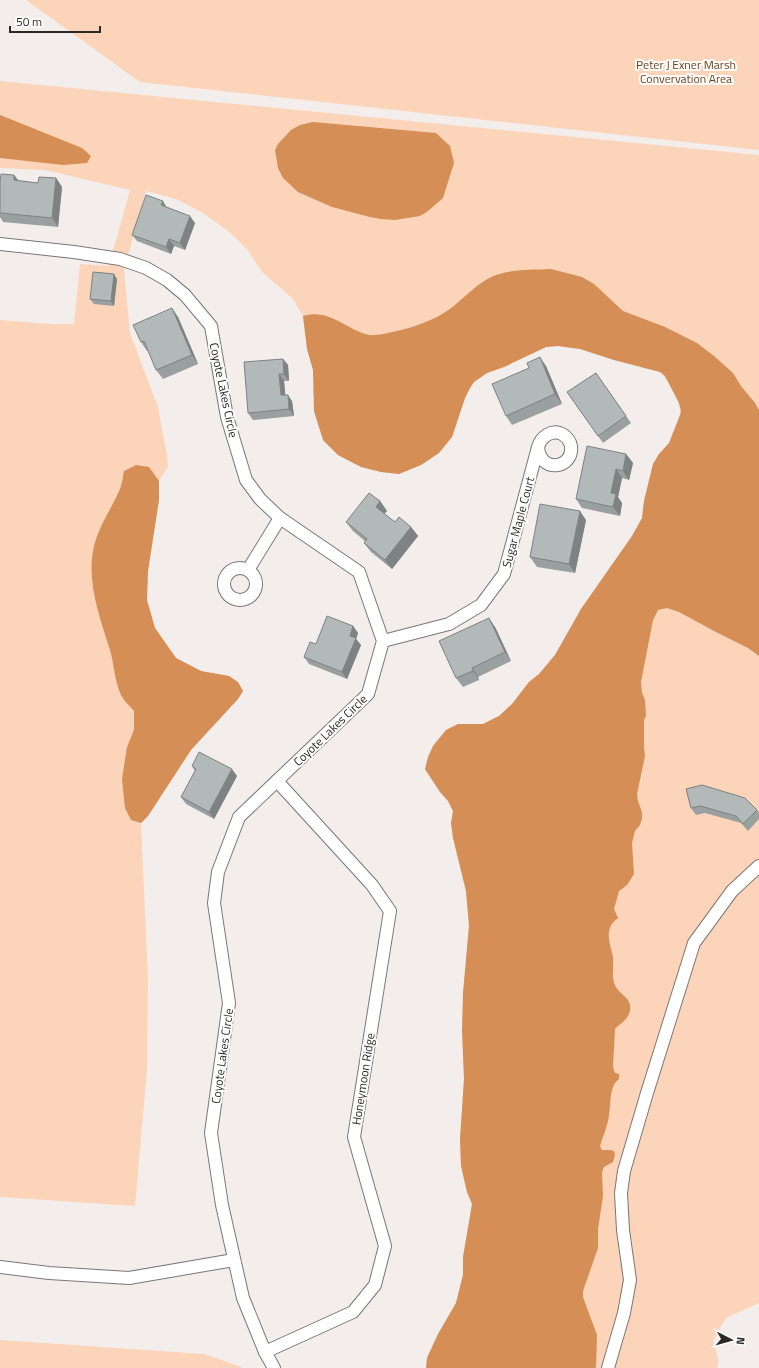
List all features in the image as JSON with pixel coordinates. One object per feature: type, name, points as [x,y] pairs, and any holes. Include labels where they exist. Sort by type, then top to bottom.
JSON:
[{"type":"street","name":"Coyote Lakes Circle","points":[[0,244],[74,252],[120,259],[146,268],[168,280],[184,296],[211,326],[227,417],[246,480],[260,499],[280,518],[359,572],[384,641],[368,694],[239,817],[218,872],[214,903],[229,1003],[211,1133],[222,1205],[243,1298],[265,1352],[274,1368]]},
{"type":"street","name":"Sugar Maple Court","points":[[384,641],[449,624],[481,605],[504,574],[538,447]]},
{"type":"street","points":[[248,570],[280,518]]},
{"type":"street","name":"Honeymoon Ridge","points":[[265,1352],[353,1312],[375,1285],[385,1246],[354,1137],[390,911],[372,885],[277,781]]},
{"type":"street","points":[[608,1368],[624,1313],[630,1280],[623,1230],[621,1193],[624,1170],[647,1093],[694,944],[732,891],[759,866]]},
{"type":"street","points":[[0,1267],[50,1273],[128,1278],[234,1260]]},
{"type":"green space","name":"Peter J Exner Marsh Convervation Area","points":[[26,0],[759,0],[759,150],[140,82]]},
{"type":"green space","points":[[0,81],[759,155],[759,1303],[726,1318],[713,1341],[719,1361],[717,1368],[426,1368],[427,1358],[438,1334],[456,1303],[463,1275],[463,1257],[472,1204],[467,1192],[461,1166],[460,1139],[464,1079],[462,1030],[463,993],[469,926],[466,891],[453,838],[451,823],[453,811],[448,801],[440,792],[425,769],[428,757],[433,746],[446,730],[458,724],[483,724],[499,716],[512,704],[529,682],[539,674],[555,655],[581,609],[632,536],[642,518],[644,501],[653,464],[659,454],[669,443],[680,415],[677,398],[667,380],[660,372],[580,349],[558,346],[546,347],[504,367],[487,373],[474,382],[465,398],[452,437],[439,453],[421,465],[399,474],[381,472],[361,467],[338,455],[323,440],[314,411],[313,370],[307,349],[303,316],[293,299],[262,272],[247,249],[228,231],[203,213],[176,199],[146,191],[124,271],[130,333],[158,407],[168,467],[159,481],[159,500],[148,571],[147,600],[155,628],[176,658],[201,671],[229,676],[238,682],[243,691],[238,699],[191,750],[148,816],[141,823],[148,979],[147,1070],[135,1206],[0,1197],[0,320],[74,324],[80,264],[109,266],[130,190],[45,170],[0,168]]},
{"type":"green space","points":[[0,1340],[204,1354],[242,1368],[0,1368]]},
{"type":"shaded area","points":[[0,115],[82,148],[91,156],[87,163],[63,165],[0,158]]},
{"type":"shaded area","points":[[313,122],[436,133],[450,146],[454,163],[443,198],[420,216],[395,220],[370,217],[332,207],[298,192],[283,178],[278,168],[275,150],[278,144],[291,130],[300,125]]},
{"type":"shaded area","points":[[551,269],[582,277],[594,284],[623,311],[665,327],[697,343],[733,373],[759,410],[759,656],[748,648],[679,612],[667,608],[658,610],[653,620],[641,682],[642,693],[645,700],[646,716],[644,720],[645,756],[637,794],[642,812],[642,819],[640,825],[635,831],[632,843],[634,874],[627,885],[619,891],[614,909],[618,918],[613,922],[609,931],[609,941],[613,957],[614,982],[629,1002],[630,1010],[626,1018],[615,1029],[613,1067],[615,1073],[619,1074],[619,1079],[612,1091],[607,1127],[600,1146],[602,1150],[614,1151],[615,1155],[613,1162],[604,1167],[602,1172],[603,1196],[598,1229],[598,1248],[583,1291],[583,1297],[597,1335],[596,1367],[426,1368],[427,1358],[438,1334],[456,1303],[463,1275],[463,1257],[472,1204],[467,1192],[461,1166],[460,1139],[464,1079],[462,1030],[463,993],[469,926],[466,891],[453,838],[451,823],[453,811],[448,801],[440,792],[425,769],[428,757],[433,746],[446,730],[458,724],[483,724],[499,716],[512,704],[529,682],[539,674],[555,655],[581,609],[632,536],[642,518],[644,501],[653,464],[659,454],[669,443],[681,411],[679,403],[665,376],[660,372],[580,349],[558,346],[546,347],[504,367],[487,373],[474,382],[465,398],[452,437],[439,453],[421,465],[399,474],[381,472],[361,467],[338,455],[323,440],[314,411],[313,370],[307,349],[303,316],[313,314],[330,317],[353,329],[369,335],[377,335],[416,326],[437,317],[454,306],[485,280],[492,277],[512,271]]},
{"type":"shaded area","points":[[136,465],[149,467],[159,481],[159,500],[148,571],[147,600],[155,628],[176,658],[201,671],[229,676],[238,682],[243,691],[238,699],[191,750],[148,816],[141,823],[131,820],[125,808],[122,779],[127,747],[134,730],[134,711],[124,700],[118,688],[112,656],[101,623],[92,581],[93,553],[96,539],[120,489],[124,471]]},
{"type":"building","points":[[1,174],[14,175],[14,180],[38,183],[39,177],[56,178],[52,218],[0,213]]},
{"type":"building","points":[[146,195],[163,201],[161,205],[190,216],[180,243],[169,239],[166,247],[132,235]]},
{"type":"building","points":[[93,272],[114,274],[111,301],[90,299]]},
{"type":"building","points":[[172,308],[192,355],[156,370],[144,341],[141,342],[133,325]]},
{"type":"building","points":[[540,357],[555,394],[506,416],[492,384],[529,368],[527,363]]},
{"type":"building","points":[[283,359],[284,374],[279,374],[281,395],[288,395],[289,409],[248,413],[244,362]]},
{"type":"building","points":[[596,373],[626,416],[598,436],[567,392]]},
{"type":"building","points":[[587,446],[626,454],[623,471],[616,469],[611,493],[616,494],[613,507],[576,499]]},
{"type":"building","points":[[369,493],[380,501],[376,507],[395,522],[399,517],[411,527],[385,560],[364,543],[367,539],[346,522]]},
{"type":"building","points":[[540,504],[580,511],[569,564],[530,557]]},
{"type":"building","points":[[327,616],[353,626],[350,636],[356,638],[342,672],[304,657],[310,642],[316,644]]},
{"type":"building","points":[[489,618],[505,652],[472,668],[473,671],[456,678],[439,641]]},
{"type":"building","points":[[199,752],[232,769],[209,812],[181,797],[196,769],[192,766]]},
{"type":"building","points":[[702,785],[745,798],[757,810],[743,824],[736,816],[700,806],[691,808],[686,789]]}]
